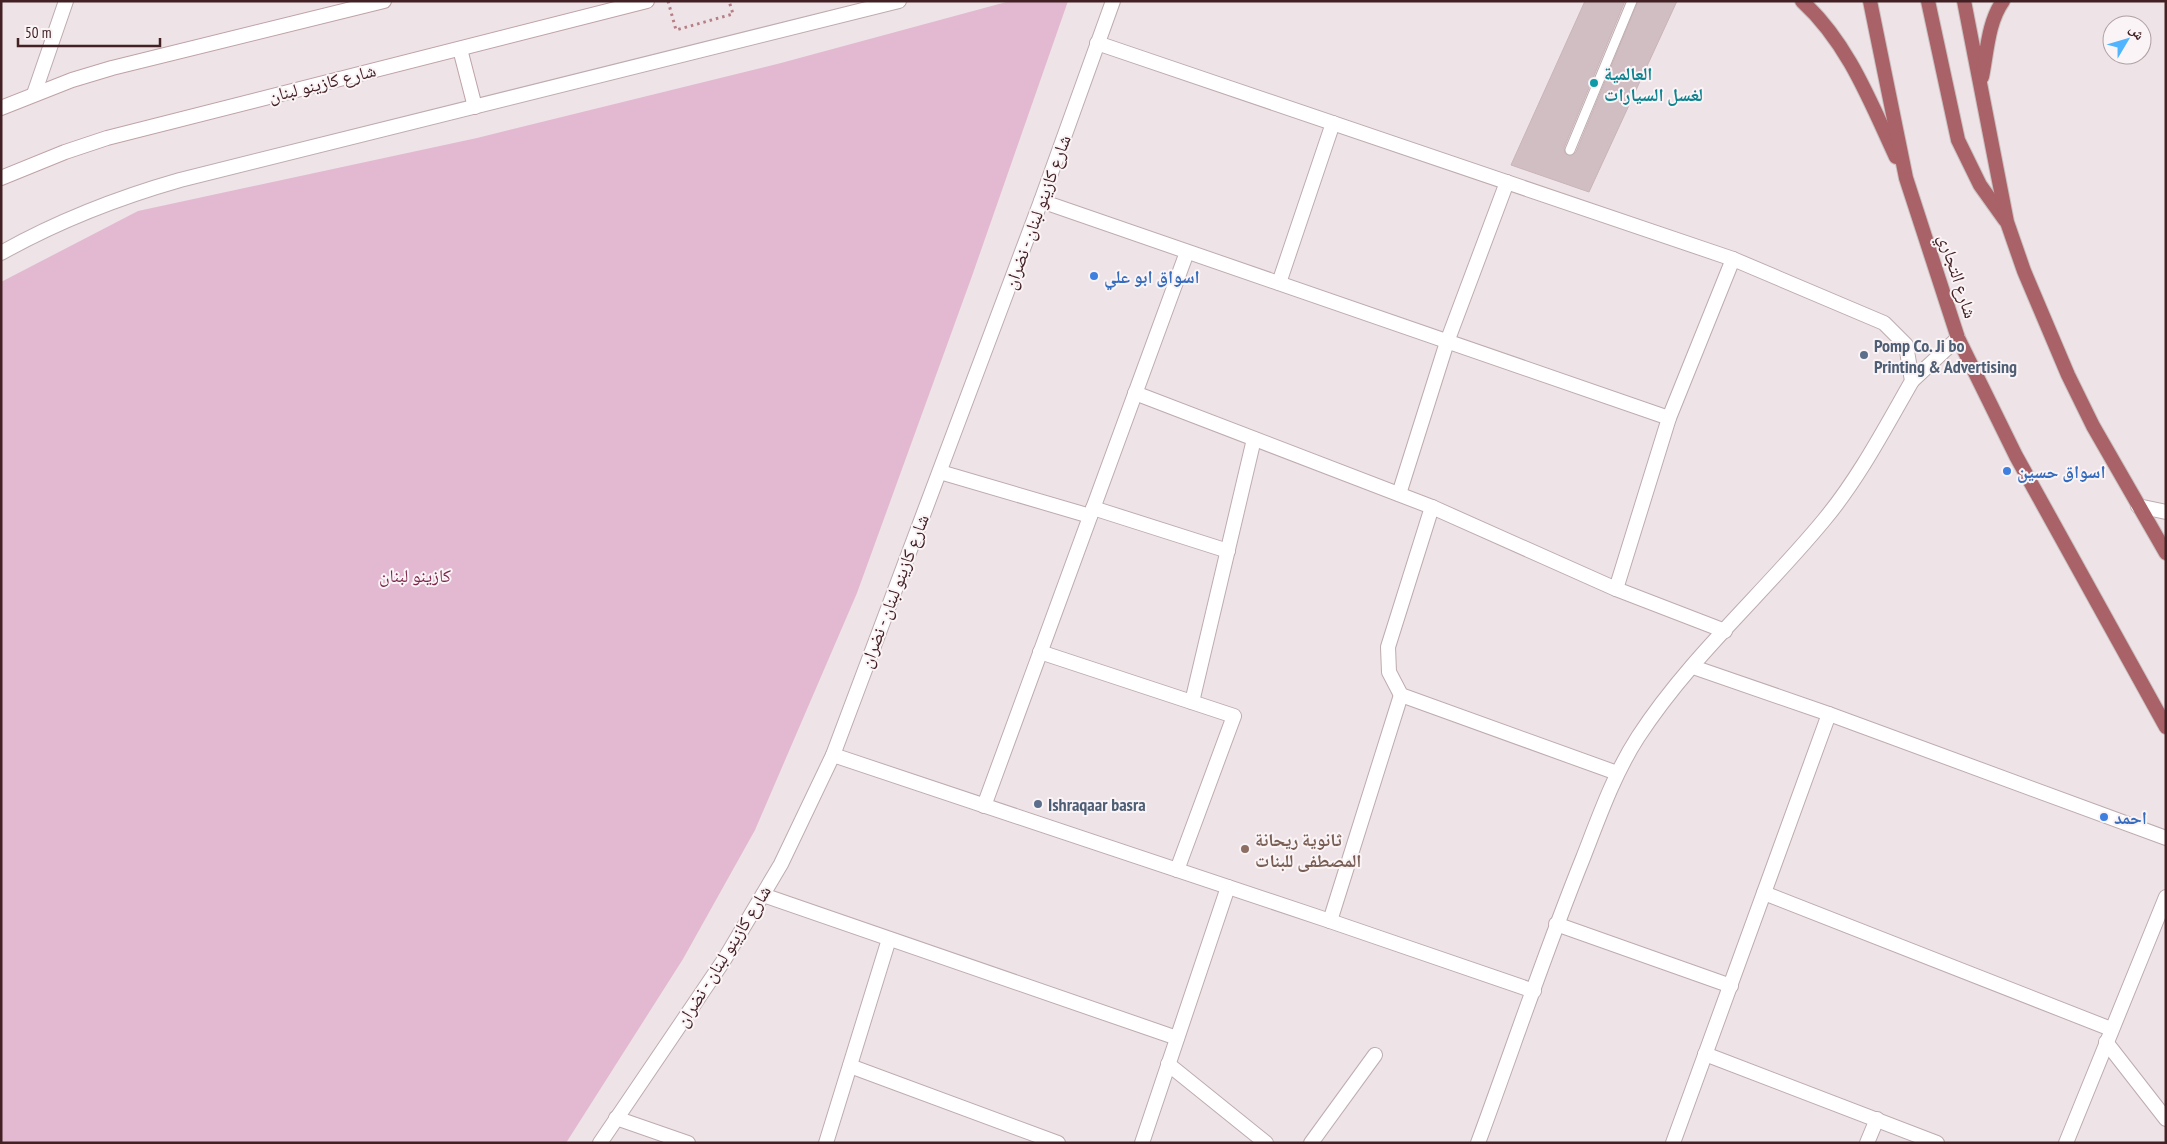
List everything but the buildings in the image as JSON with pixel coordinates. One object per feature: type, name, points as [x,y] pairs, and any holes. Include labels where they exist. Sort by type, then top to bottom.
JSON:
[{"type":"main road","points":[[1802,1],[1824,23],[1852,63],[1906,178]]},
{"type":"main road","name":"شارع التجاري","points":[[1870,1],[1906,178],[1958,338],[2025,472],[2166,727]]},
{"type":"main road","points":[[1928,1],[1958,140],[1980,185],[2007,222]]},
{"type":"main road","points":[[1964,1],[2007,222],[2035,299],[2068,375],[2093,426],[2166,553]]},
{"type":"main road","points":[[1981,85],[1992,22],[1997,10],[2004,1]]},
{"type":"street","points":[[34,94],[66,1]]},
{"type":"street","points":[[1,108],[34,94],[128,64],[384,1]]},
{"type":"street","name":"شارع كازينو لبنان","points":[[1,178],[65,152],[107,138],[647,1]]},
{"type":"street","points":[[1,253],[61,222],[139,192],[180,180],[899,1]]},
{"type":"street","name":"شارع كازينو لبنان - نضران","points":[[600,1143],[724,960],[781,864],[833,755],[847,712],[940,472],[1041,201],[1112,1]]},
{"type":"street","points":[[1098,43],[1733,259],[1884,323],[1906,345],[1912,381]]},
{"type":"street","points":[[460,49],[475,107]]},
{"type":"street","points":[[1279,283],[1333,123]]},
{"type":"street","points":[[1399,494],[1448,342],[1507,182]]},
{"type":"street","points":[[1041,201],[1669,418]]},
{"type":"street","points":[[984,806],[1187,252]]},
{"type":"street","points":[[1616,589],[1669,418],[1733,259]]},
{"type":"street","points":[[1478,1143],[1534,991],[1556,924],[1617,773],[1638,737],[1693,667],[1825,519],[1862,466],[1912,381],[1958,338]]},
{"type":"street","points":[[1135,393],[1432,507],[1616,589],[1725,631]]},
{"type":"street","points":[[1192,702],[1254,439]]},
{"type":"street","points":[[940,472],[1228,551]]},
{"type":"street","points":[[2138,506],[2166,512]]},
{"type":"street","points":[[1432,507],[1388,647],[1388,672],[1401,695],[1617,773]]},
{"type":"street","points":[[1040,652],[1234,716],[1177,870]]},
{"type":"street","points":[[1693,667],[1829,714],[2166,838]]},
{"type":"street","points":[[1330,920],[1401,695]]},
{"type":"street","points":[[1673,1143],[1829,714]]},
{"type":"street","points":[[833,755],[1330,920],[1534,991]]},
{"type":"street","points":[[1142,1143],[1228,886]]},
{"type":"street","points":[[1764,892],[2108,1036],[2166,1119]]},
{"type":"street","points":[[762,895],[1177,1038]]},
{"type":"street","points":[[2066,1143],[2166,897]]},
{"type":"street","points":[[1556,924],[1731,986]]},
{"type":"street","points":[[826,1143],[889,939]]},
{"type":"street","points":[[1706,1054],[1937,1143]]},
{"type":"street","points":[[1311,1143],[1375,1055]]},
{"type":"street","points":[[1168,1064],[1266,1143]]},
{"type":"street","points":[[850,1066],[1058,1143]]},
{"type":"street","points":[[616,1118],[688,1143]]},
{"type":"street","points":[[1867,1143],[1876,1120]]},
{"type":"lane","points":[[1570,150],[1632,1]]},
{"type":"path","points":[[668,1],[676,30],[732,14],[729,1]]},
{"type":"green space","name":"كازينو لبنان","points":[[1010,1],[1068,1],[972,276],[857,593],[755,830],[683,959],[566,1143],[1,1143],[1,282],[138,211],[477,138],[781,63]]},
{"type":"place","name":"العالمية لغسل السيارات","points":[[1594,83]]},
{"type":"place","name":"اسواق ابو علي","points":[[1094,276]]},
{"type":"place","name":"Pomp Co. Ji bo Printing & Advertising","points":[[1864,355]]},
{"type":"place","name":"اسواق حسين","points":[[2007,471]]},
{"type":"place","name":"Ishraqaar basra","points":[[1038,804]]},
{"type":"place","name":"احمد","points":[[2104,817]]},
{"type":"place","name":"ثانوية ريحانة المصطفى للبنات","points":[[1245,849]]}]
